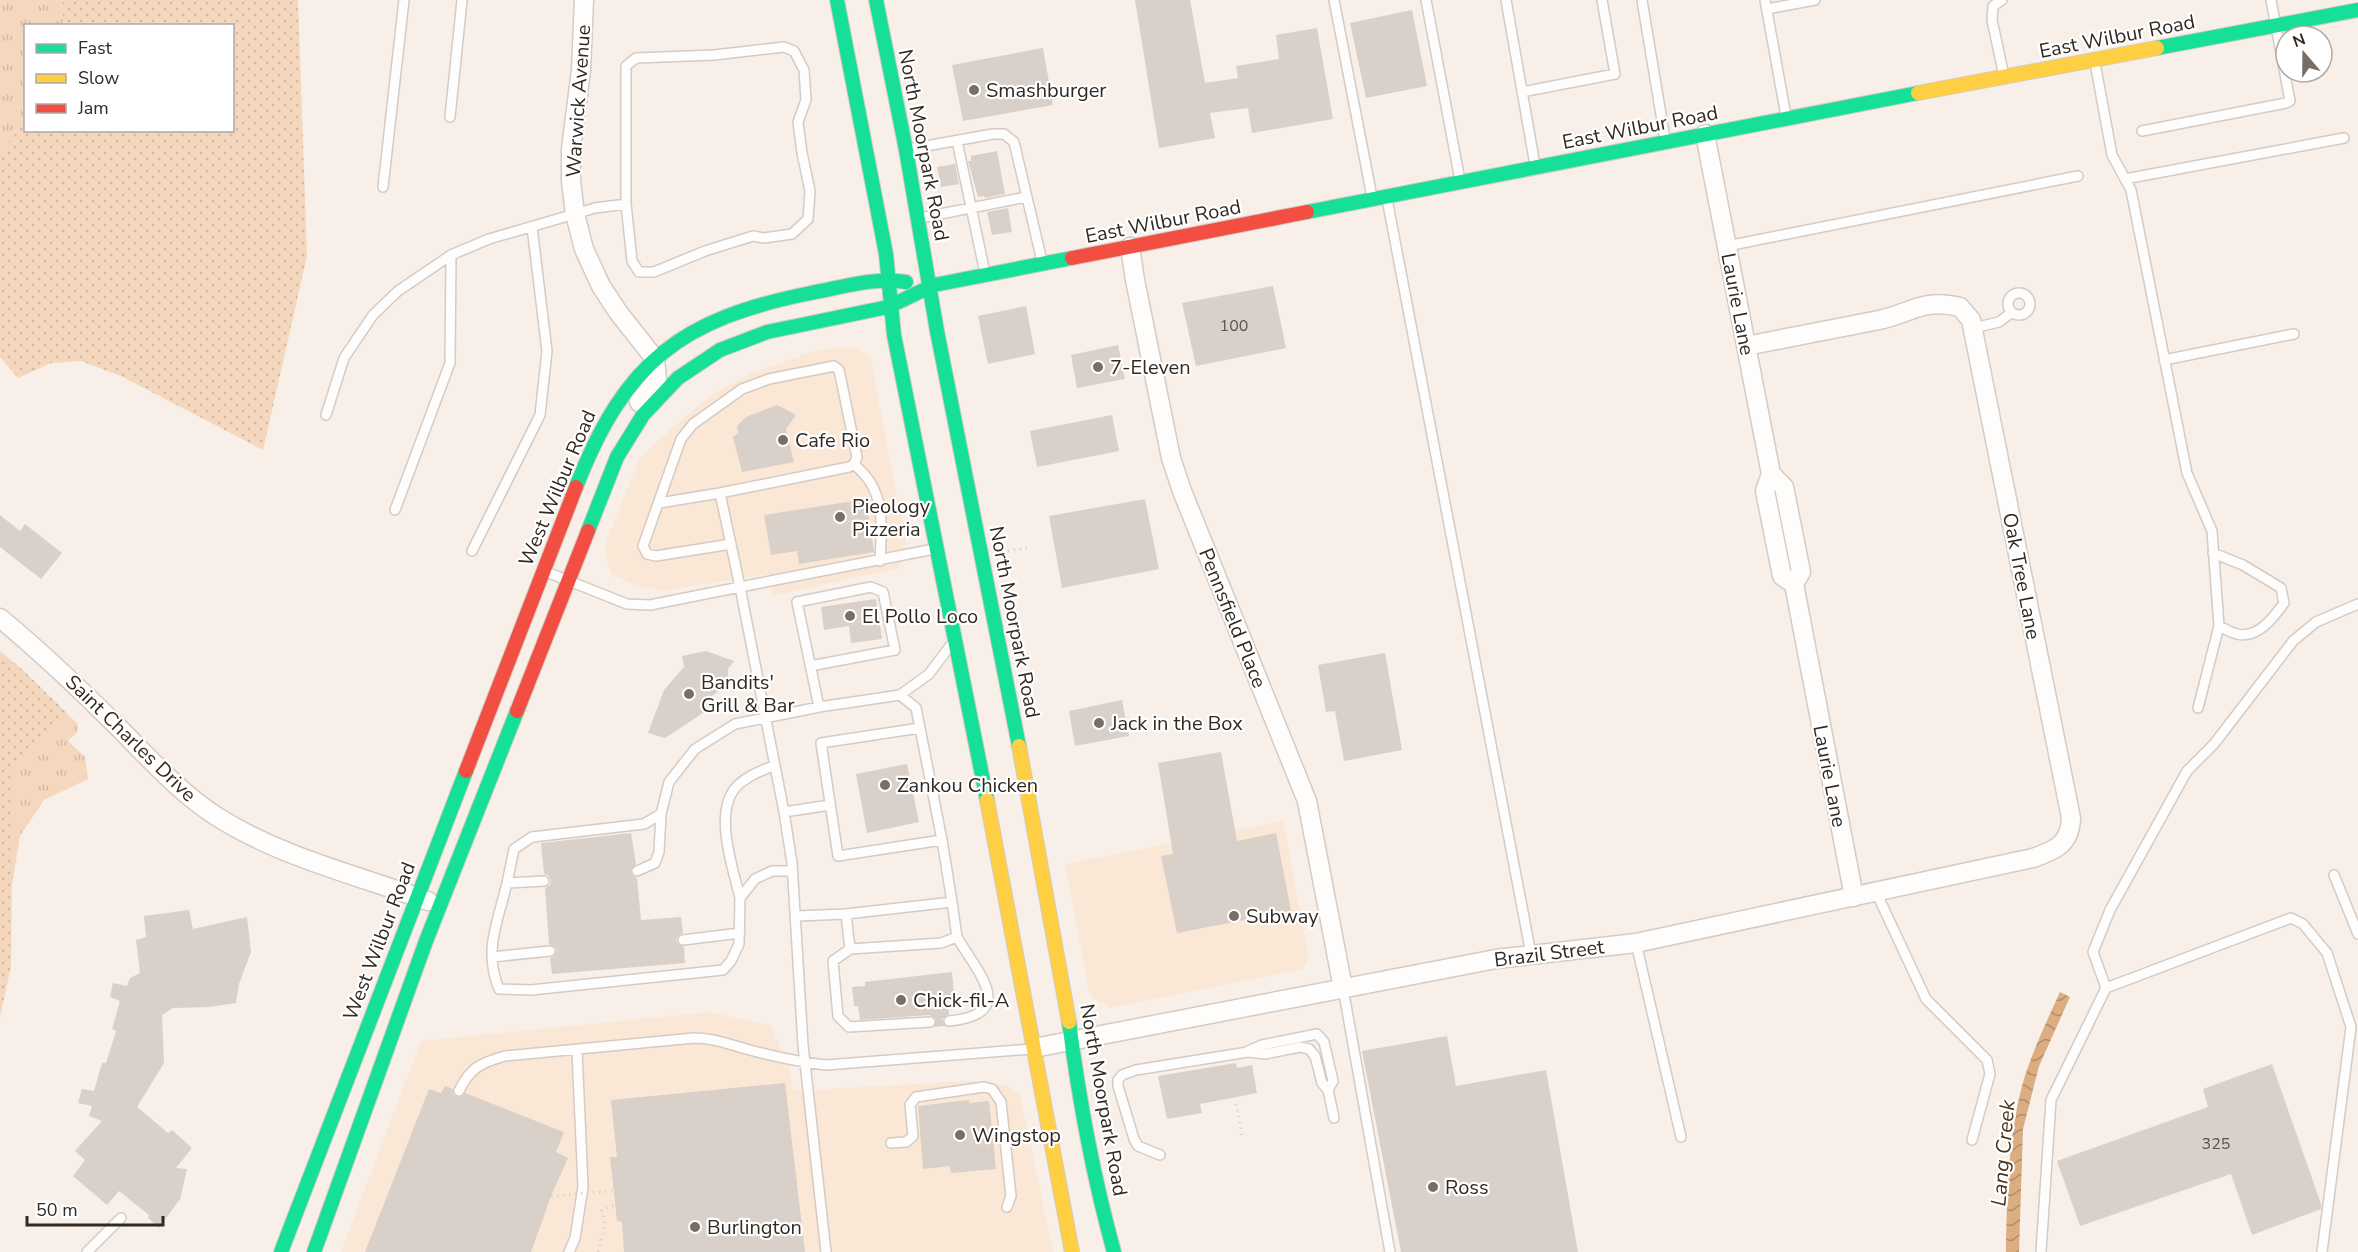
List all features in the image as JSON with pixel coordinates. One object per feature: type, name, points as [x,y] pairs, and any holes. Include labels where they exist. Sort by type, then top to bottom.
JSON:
[{"type":"street","name":"Warwick Avenue","points":[[584,0],[581,70],[571,149],[571,181],[575,214],[584,249],[600,286],[655,359]]},
{"type":"street","points":[[837,0],[889,278],[894,335],[1008,906],[1072,1252]]},
{"type":"street","name":"North Moorpark Road","points":[[876,0],[1037,835],[1067,1001],[1076,1077],[1098,1193],[1114,1252]]},
{"type":"street","name":"East Wilbur Road","points":[[2286,24],[2358,10]]},
{"type":"street","name":"East Wilbur Road","points":[[930,287],[1787,118],[2274,26]]},
{"type":"street","name":"Laurie Lane","points":[[1705,134],[1771,474],[1784,487],[1801,572],[1794,584],[1854,897]]},
{"type":"street","name":"Pennsfield Place","points":[[1130,247],[1171,458],[1182,491],[1306,801],[1343,988]]},
{"type":"street","name":"West Wilbur Road","points":[[281,1252],[543,570],[596,436],[614,403],[633,378],[701,326],[748,307],[889,278],[930,287]]},
{"type":"street","points":[[314,1252],[426,941],[627,436],[647,410],[679,379],[706,359],[734,344],[766,332],[891,306],[930,287]]},
{"type":"street","name":"Oak Tree Lane","points":[[1746,346],[1883,319],[1919,305],[1943,304],[1960,307],[1971,320],[2071,818],[2070,832],[2061,845]]},
{"type":"street","points":[[627,436],[623,424],[631,410],[657,380],[655,359]]},
{"type":"street","name":"Saint Charles Drive","points":[[0,618],[30,643],[187,795],[217,816],[264,842],[441,906]]},
{"type":"street","name":"Brazil Street","points":[[1034,1048],[1496,958],[1636,943],[2034,858],[2061,845]]},
{"type":"lane","points":[[383,187],[404,0]]},
{"type":"lane","points":[[450,117],[462,0]]},
{"type":"lane","points":[[1334,0],[1372,199]]},
{"type":"lane","points":[[1426,0],[1460,182]]},
{"type":"lane","points":[[1506,0],[1535,167]]},
{"type":"lane","points":[[1522,92],[1616,74],[1602,0]]},
{"type":"lane","points":[[1642,0],[1666,142]]},
{"type":"lane","points":[[1787,118],[1766,5],[1815,0]]},
{"type":"lane","points":[[2002,0],[1993,6],[1992,20],[2004,77]]},
{"type":"lane","points":[[2271,0],[2276,24]]},
{"type":"lane","points":[[784,47],[794,51],[804,70],[806,100],[798,122],[810,191],[808,219],[798,229],[792,234],[764,238],[753,236],[705,251],[654,272],[639,272],[632,261],[626,204],[626,66],[636,58],[714,55],[784,47]]},
{"type":"lane","points":[[2095,60],[2112,155],[2131,190],[2187,473],[2212,531],[2219,626],[2198,708]]},
{"type":"lane","points":[[2142,131],[2286,103],[2290,101],[2287,84]]},
{"type":"lane","points":[[906,150],[1004,134],[1014,142],[1043,264]]},
{"type":"lane","points":[[2125,179],[2344,138]]},
{"type":"lane","points":[[957,141],[985,275]]},
{"type":"lane","points":[[1727,246],[2079,176]]},
{"type":"lane","points":[[1386,196],[1532,954]]},
{"type":"lane","points":[[918,219],[1026,197]]},
{"type":"lane","points":[[326,415],[344,358],[373,315],[398,291],[450,255],[489,239],[594,208],[626,204]]},
{"type":"lane","points":[[472,551],[540,415],[547,351],[532,227]]},
{"type":"lane","points":[[395,510],[450,363],[450,255]]},
{"type":"lane","points":[[1973,328],[1999,322],[2012,313]]},
{"type":"lane","points":[[2164,360],[2294,334]]},
{"type":"lane","points":[[659,503],[720,493],[849,467],[854,464],[857,457],[839,370],[834,366],[770,379],[742,389],[693,424],[681,439],[643,546],[647,554],[656,556],[731,544]]},
{"type":"lane","points":[[854,464],[870,482],[879,505],[882,521],[880,561]]},
{"type":"lane","points":[[720,493],[784,812],[797,916],[805,1063],[826,1252]]},
{"type":"lane","points":[[543,570],[627,604],[650,605],[935,549]]},
{"type":"lane","points":[[2213,553],[2243,565],[2281,588],[2284,603],[2269,624],[2250,633],[2238,635],[2219,626]]},
{"type":"lane","points":[[810,666],[894,650],[883,592],[871,587],[797,602],[810,666],[819,707]]},
{"type":"lane","points":[[2106,988],[2093,952],[2094,946],[2110,910],[2187,771],[2214,744],[2293,640],[2316,622],[2358,604]]},
{"type":"lane","points":[[637,871],[655,863],[659,852],[661,814],[669,782],[695,748],[735,724],[900,694],[929,674],[954,639]]},
{"type":"lane","points":[[900,694],[916,708],[942,840],[957,937],[986,984],[988,997],[986,1006],[980,1012],[966,1019],[949,1021]]},
{"type":"lane","points":[[920,728],[821,743],[838,856],[942,840]]},
{"type":"lane","points":[[661,814],[644,824],[532,837],[514,849],[491,944],[492,972],[499,989],[531,990],[723,970],[731,961],[739,944],[740,933],[740,898],[726,841],[728,804],[736,787],[751,774],[775,765]]},
{"type":"lane","points":[[784,812],[830,805]]},
{"type":"lane","points":[[740,898],[754,879],[772,871],[792,871]]},
{"type":"lane","points":[[2334,875],[2358,934]]},
{"type":"lane","points":[[507,883],[544,881]]},
{"type":"lane","points":[[1876,892],[1926,999],[1987,1060],[1990,1074],[1972,1140]]},
{"type":"lane","points":[[797,916],[846,914],[951,902]]},
{"type":"lane","points":[[846,914],[850,950]]},
{"type":"lane","points":[[2041,1252],[2051,1100],[2106,988],[2291,918],[2303,924],[2327,953],[2351,1027],[2322,1252]]},
{"type":"lane","points":[[683,940],[740,933]]},
{"type":"lane","points":[[930,1022],[849,1027],[838,1016],[833,960],[850,950],[941,943],[957,937]]},
{"type":"lane","points":[[1636,943],[1681,1137]]},
{"type":"lane","points":[[492,957],[550,951]]},
{"type":"lane","points":[[1343,988],[1390,1252]]},
{"type":"lane","points":[[1248,1052],[1262,1044],[1317,1034],[1324,1042],[1333,1081],[1328,1090]]},
{"type":"lane","points":[[459,1091],[466,1076],[487,1061],[504,1056],[708,1038],[805,1063],[826,1065],[1034,1048]]},
{"type":"lane","points":[[1160,1155],[1138,1146],[1134,1139],[1118,1086],[1118,1080],[1122,1075],[1248,1052],[1265,1054],[1300,1047],[1309,1049],[1315,1056],[1322,1083],[1328,1090],[1334,1118]]},
{"type":"lane","points":[[569,1252],[575,1238],[584,1187],[577,1050]]},
{"type":"lane","points":[[891,1143],[906,1142],[913,1136],[910,1105],[916,1097],[984,1087],[992,1089],[1001,1102],[1011,1196],[1007,1207]]},
{"type":"lane","points":[[87,1252],[121,1218]]},
{"type":"path","points":[[1000,553],[1028,548]]},
{"type":"path","points":[[1236,1104],[1242,1135]]},
{"type":"path","points":[[551,1196],[614,1191]]},
{"type":"path","points":[[598,1252],[605,1227],[602,1210],[616,1204]]},
{"type":"shaded area","points":[[852,347],[870,356],[906,543],[899,568],[773,596],[769,574],[665,591],[642,587],[612,575],[605,550],[607,540],[639,460],[653,445],[710,396],[750,374],[817,350]]},
{"type":"shaded area","points":[[1283,821],[1309,959],[1303,969],[1110,1008],[1093,998],[1089,991],[1065,864]]},
{"type":"shaded area","points":[[710,1012],[771,1026],[789,1068],[793,1091],[970,1081],[1009,1086],[1020,1095],[1053,1252],[341,1252],[421,1041]]},
{"type":"green space","points":[[0,0],[63,0],[63,24],[24,24],[24,124],[0,152]]},
{"type":"green space","points":[[63,0],[298,0],[307,256],[263,450],[121,376],[81,361],[51,363],[18,378],[0,357],[0,152],[24,124],[24,132],[234,132],[234,24],[63,24]]},
{"type":"green space","points":[[0,651],[68,714],[13,767],[11,966],[0,1017]]},
{"type":"green space","points":[[0,653],[78,724],[77,732],[68,741],[85,757],[88,779],[44,800],[20,836],[0,958]]},
{"type":"water","points":[[2060,992],[2070,997],[2039,1066],[2023,1129],[2019,1252],[2006,1252],[2009,1169],[2017,1106],[2030,1062]]},
{"type":"building","points":[[1135,0],[1190,0],[1205,83],[1238,78],[1236,66],[1279,59],[1276,35],[1317,28],[1333,119],[1252,133],[1248,108],[1210,113],[1215,138],[1159,148]]},
{"type":"building","points":[[1412,10],[1427,86],[1366,98],[1350,23]]},
{"type":"building","points":[[1043,48],[1053,105],[963,121],[952,65]]},
{"type":"building","points":[[997,151],[1005,194],[978,197],[968,161],[971,161],[971,156]]},
{"type":"building","points":[[955,164],[959,184],[941,187],[937,167]]},
{"type":"building","points":[[1008,208],[1012,232],[992,235],[987,212]]},
{"type":"building","points":[[1273,286],[1286,348],[1196,366],[1182,303]]},
{"type":"building","points":[[1026,306],[1035,354],[988,364],[978,316]]},
{"type":"building","name":"7-Eleven","points":[[1118,345],[1125,379],[1077,388],[1071,355]]},
{"type":"building","points":[[777,405],[796,415],[786,429],[794,462],[742,472],[733,437],[738,433],[737,426],[746,417]]},
{"type":"building","points":[[1112,415],[1119,451],[1037,467],[1030,431]]},
{"type":"building","points":[[866,499],[874,552],[799,564],[797,551],[771,555],[764,515]]},
{"type":"building","points":[[1145,499],[1159,569],[1062,588],[1049,516]]},
{"type":"building","points":[[0,515],[20,531],[25,524],[62,553],[41,579],[0,547]]},
{"type":"building","name":"El Pollo Loco","points":[[876,599],[882,639],[851,643],[849,626],[824,630],[821,607]]},
{"type":"building","name":"Bandits' Grill & Bar","points":[[706,651],[734,661],[728,669],[728,685],[710,697],[715,705],[665,738],[648,733],[664,690],[684,667],[682,656]]},
{"type":"building","points":[[1385,653],[1402,750],[1344,761],[1335,711],[1326,712],[1318,665]]},
{"type":"building","name":"Jack in the Box","points":[[1122,700],[1129,736],[1075,746],[1069,711]]},
{"type":"building","points":[[1221,752],[1237,841],[1276,833],[1291,911],[1177,933],[1161,856],[1173,854],[1158,763]]},
{"type":"building","points":[[907,764],[919,822],[867,833],[856,774]]},
{"type":"building","points":[[631,833],[636,864],[630,871],[637,878],[641,920],[681,917],[683,933],[676,940],[684,947],[685,963],[552,974],[550,958],[557,951],[549,944],[545,888],[550,885],[551,880],[548,875],[544,874],[541,843]]},
{"type":"building","points":[[189,910],[193,929],[247,917],[251,952],[239,984],[236,1003],[209,1007],[173,1008],[162,1015],[164,1063],[137,1107],[168,1133],[172,1130],[192,1148],[176,1168],[187,1169],[180,1199],[159,1228],[148,1218],[149,1215],[119,1191],[107,1205],[73,1176],[85,1160],[75,1151],[102,1121],[89,1116],[92,1106],[78,1103],[82,1089],[94,1091],[102,1063],[106,1063],[116,1031],[112,1029],[120,1001],[110,997],[113,983],[127,986],[130,978],[140,973],[136,940],[146,937],[144,916]]},
{"type":"building","name":"Chick-fil-A","points":[[952,972],[954,995],[947,995],[949,1014],[942,1019],[945,1026],[934,1027],[936,1019],[930,1015],[860,1020],[858,1006],[854,1006],[852,987],[865,986],[865,982]]},
{"type":"building","points":[[1447,1036],[1456,1086],[1546,1070],[1578,1252],[1401,1252],[1362,1051]]},
{"type":"building","points":[[1236,1063],[1237,1068],[1252,1065],[1257,1093],[1200,1104],[1202,1113],[1167,1119],[1158,1076]]},
{"type":"building","points":[[2272,1064],[2321,1209],[2252,1235],[2231,1174],[2080,1226],[2057,1161],[2208,1107],[2203,1089]]},
{"type":"building","points":[[785,1083],[805,1252],[624,1252],[622,1222],[617,1221],[610,1157],[617,1157],[611,1100]]},
{"type":"building","points":[[445,1086],[453,1089],[456,1097],[462,1097],[465,1093],[564,1132],[556,1152],[568,1158],[551,1196],[531,1252],[365,1252],[429,1089],[441,1093]]},
{"type":"building","points":[[969,1100],[969,1103],[989,1101],[996,1169],[951,1173],[950,1166],[923,1169],[918,1106]]},
{"type":"traffic: fast","points":[[837,0],[886,254],[894,335],[987,800]]},
{"type":"traffic: fast","points":[[876,0],[906,150],[937,331],[1019,746]]},
{"type":"traffic: fast","points":[[2157,48],[2358,10]]},
{"type":"traffic: fast","points":[[1307,212],[1918,93]]},
{"type":"traffic: fast","points":[[588,531],[617,457],[643,415],[678,378],[720,350],[767,332],[888,307],[934,285],[1072,258]]},
{"type":"traffic: fast","points":[[576,487],[615,407],[638,377],[663,352],[692,333],[726,317],[811,293],[858,283],[906,282]]},
{"type":"traffic: fast","points":[[314,1252],[426,941],[517,711]]},
{"type":"traffic: fast","points":[[281,1252],[466,771]]},
{"type":"traffic: fast","points":[[1069,1022],[1087,1138],[1114,1252]]},
{"type":"traffic: slow","points":[[1918,93],[2157,48]]},
{"type":"traffic: slow","points":[[1019,746],[1069,1022]]},
{"type":"traffic: slow","points":[[987,800],[1072,1252]]},
{"type":"traffic: jam","points":[[1072,258],[1307,212]]},
{"type":"traffic: jam","points":[[466,771],[576,487]]},
{"type":"traffic: jam","points":[[517,711],[588,531]]},
{"type":"place","name":"Smashburger","points":[[974,90]]},
{"type":"place","name":"7-Eleven","points":[[1098,367]]},
{"type":"place","name":"Cafe Rio","points":[[783,440]]},
{"type":"place","name":"Pieology Pizzeria","points":[[840,517]]},
{"type":"place","name":"El Pollo Loco","points":[[850,616]]},
{"type":"place","name":"Bandits' Grill & Bar","points":[[689,694]]},
{"type":"place","name":"Jack in the Box","points":[[1099,723]]},
{"type":"place","name":"Zankou Chicken","points":[[885,785]]},
{"type":"place","name":"Subway","points":[[1234,916]]},
{"type":"place","name":"Chick-fil-A","points":[[901,1000]]},
{"type":"place","name":"Wingstop","points":[[960,1135]]},
{"type":"place","name":"Ross","points":[[1433,1187]]},
{"type":"place","name":"Burlington","points":[[695,1227]]},
{"type":"water label","name":"Lang Creek","points":[[2003,1153]]}]
